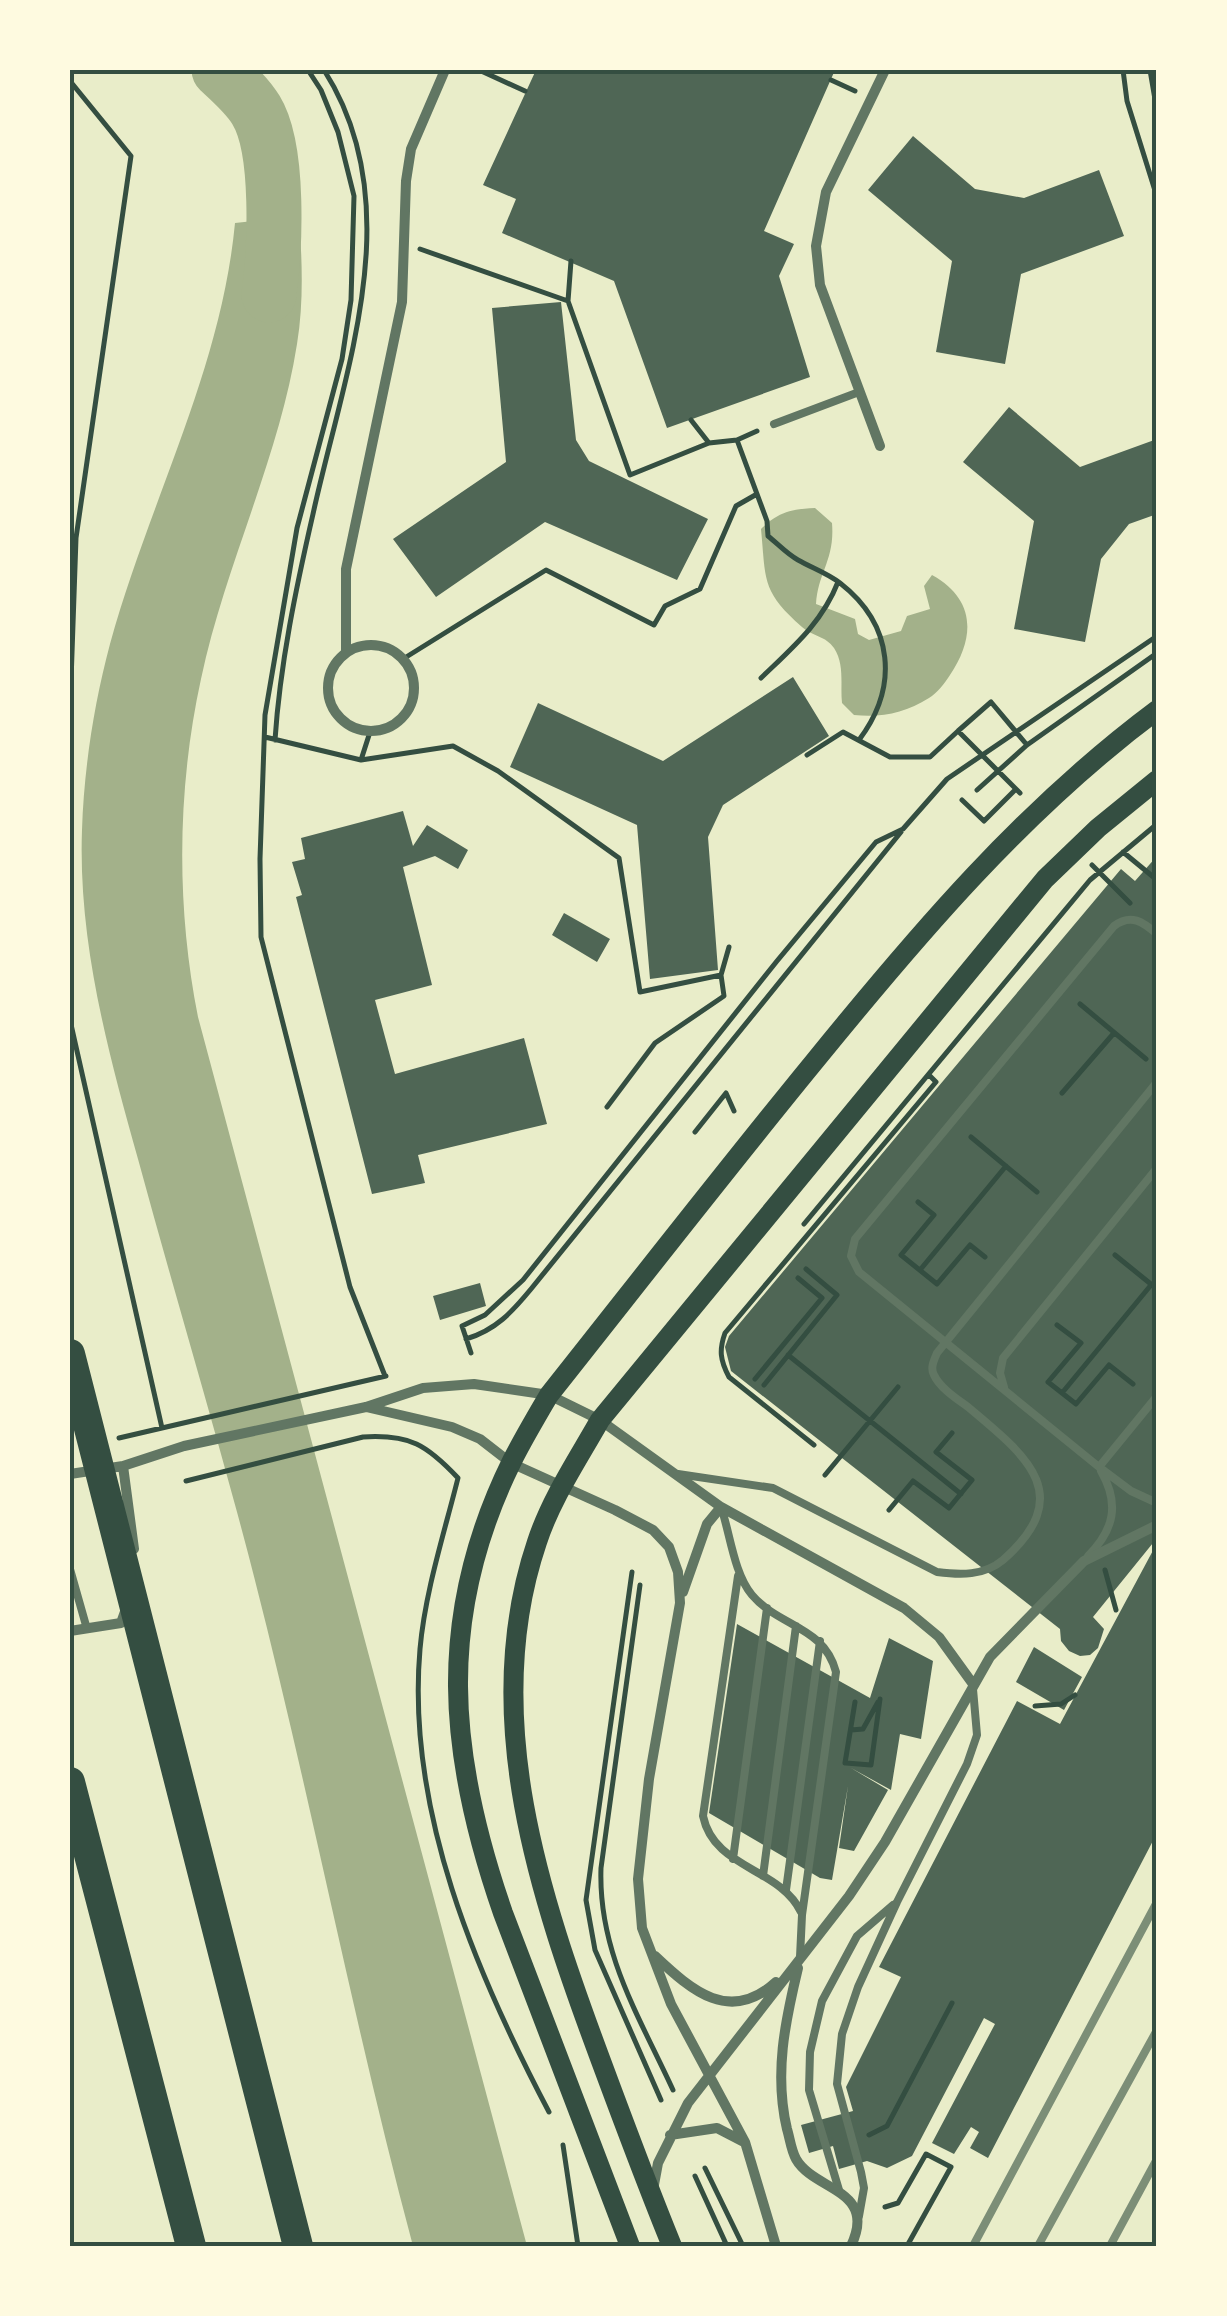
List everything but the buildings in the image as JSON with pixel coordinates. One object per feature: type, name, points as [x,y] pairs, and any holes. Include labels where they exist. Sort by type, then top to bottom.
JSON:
[{"type":"highway","points":[[70,1354],[298,2246]]},
{"type":"highway","points":[[70,1782],[191,2246]]},
{"type":"main road","points":[[630,2246],[503,1913],[481,1846],[463,1770],[456,1688],[464,1601],[490,1515],[511,1463],[549,1394],[903,954],[1044,804],[1157,710]]},
{"type":"main road","points":[[672,2246],[547,1912],[521,1798],[514,1719],[517,1632],[537,1542],[562,1486],[600,1420],[1045,879],[1098,828],[1157,780]]},
{"type":"street","points":[[346,653],[346,569],[395,348],[402,302],[411,149],[445,70]]},
{"type":"street","points":[[880,446],[820,286],[816,246],[826,192],[885,70]]},
{"type":"street","points":[[376,645],[403,659],[414,686],[407,713],[396,724],[370,732],[344,722],[328,698],[331,672],[346,653],[360,646],[376,645]]},
{"type":"street","points":[[70,1474],[123,1466],[184,1446],[366,1407],[423,1388],[474,1384],[549,1394],[600,1420],[721,1507],[904,1608],[939,1636],[972,1684]]},
{"type":"street","points":[[366,1407],[452,1427],[480,1439],[511,1463],[653,1530],[669,1547],[678,1572],[680,1603]]},
{"type":"street","points":[[70,1632],[121,1623],[138,1576],[123,1466]]},
{"type":"street","points":[[721,1507],[707,1524],[680,1603],[649,1780],[638,1879],[642,1928],[650,1952],[671,2004],[745,2142],[776,2246]]},
{"type":"street","points":[[652,2196],[658,2162],[670,2135],[710,2074],[800,1962],[885,1842],[990,1657],[1084,1560],[1157,1525]]},
{"type":"street","points":[[650,1952],[698,1993],[729,2003],[760,1997],[800,1962]]},
{"type":"street","points":[[800,1962],[780,2059],[783,2113],[794,2157],[806,2172],[839,2190],[855,2213],[856,2227],[850,2246]]},
{"type":"street","points":[[670,2135],[717,2128],[745,2142]]},
{"type":"lane","points":[[774,424],[859,392]]},
{"type":"lane","points":[[1157,934],[1139,920],[1130,919],[1114,926],[855,1238],[851,1256],[858,1272],[1099,1467],[1131,1492],[1157,1503]]},
{"type":"lane","points":[[678,1474],[773,1488],[937,1572],[966,1576],[997,1565],[1022,1543],[1039,1516],[1040,1487],[1026,1459],[934,1375],[932,1364],[945,1342],[1157,1082]]},
{"type":"lane","points":[[1006,1391],[1000,1374],[1003,1358],[1157,1168]]},
{"type":"lane","points":[[1099,1467],[1157,1396]]},
{"type":"lane","points":[[1084,1560],[1100,1544],[1114,1506],[1110,1487],[1099,1467]]},
{"type":"lane","points":[[721,1507],[738,1571],[747,1589],[766,1608],[820,1641],[831,1654],[836,1672],[802,1915],[800,1962]]},
{"type":"lane","points":[[70,1569],[87,1628]]},
{"type":"lane","points":[[738,1571],[703,1816],[707,1834],[719,1849],[786,1890],[802,1915]]},
{"type":"lane","points":[[733,1858],[766,1608]]},
{"type":"lane","points":[[763,1876],[796,1626]]},
{"type":"lane","points":[[786,1890],[820,1641]]},
{"type":"lane","points":[[856,2227],[864,2188],[837,2084],[842,2034],[858,1987],[897,1902],[967,1764],[976,1735],[972,1684]]},
{"type":"lane","points":[[839,2190],[810,2090],[810,2052],[822,2001],[858,1936],[897,1902]]},
{"type":"path","points":[[308,70],[338,132],[354,196],[352,300],[342,359],[297,528],[265,715],[261,937],[350,1287],[385,1376]]},
{"type":"path","points":[[274,740],[278,696],[313,514],[356,340],[365,272],[366,191],[345,113],[324,70]]},
{"type":"path","points":[[479,70],[525,91]]},
{"type":"path","points":[[1123,70],[1128,101],[1157,197]]},
{"type":"path","points":[[1150,70],[1157,111]]},
{"type":"path","points":[[70,81],[131,156],[76,538],[70,710]]},
{"type":"path","points":[[403,243],[568,302]]},
{"type":"path","points":[[571,261],[568,302],[630,475],[708,443],[737,440],[767,521],[768,536],[795,558],[838,582],[882,636],[887,680],[876,718],[860,740]]},
{"type":"path","points":[[691,420],[708,443]]},
{"type":"path","points":[[403,659],[546,570],[654,625],[665,606],[700,589],[736,506],[757,494]]},
{"type":"path","points":[[761,678],[811,630],[828,607],[838,582]]},
{"type":"path","points":[[466,1339],[505,1320],[947,779],[1157,636]]},
{"type":"path","points":[[977,790],[1026,745],[1157,653]]},
{"type":"path","points":[[991,702],[1026,745]]},
{"type":"path","points":[[807,756],[843,732],[890,757],[930,757],[958,731]]},
{"type":"path","points":[[361,760],[370,732]]},
{"type":"path","points":[[264,738],[361,760],[453,746],[498,772],[619,858],[640,992],[722,975]]},
{"type":"path","points":[[962,800],[984,821],[1016,789]]},
{"type":"path","points":[[804,1224],[1090,880],[1157,824]]},
{"type":"path","points":[[472,1353],[462,1326],[485,1315],[522,1280],[876,842],[903,829]]},
{"type":"path","points":[[1123,852],[1157,880]]},
{"type":"path","points":[[607,1107],[655,1043],[724,996],[722,975],[728,947]]},
{"type":"path","points":[[1080,1004],[1146,1059]]},
{"type":"path","points":[[70,1020],[162,1428]]},
{"type":"path","points":[[1062,1094],[1114,1032]]},
{"type":"path","points":[[814,1445],[729,1377],[720,1349],[725,1333],[936,1082],[929,1076]]},
{"type":"path","points":[[695,1132],[726,1093],[734,1111]]},
{"type":"path","points":[[971,1137],[1038,1192]]},
{"type":"path","points":[[920,1270],[1006,1166]]},
{"type":"path","points":[[918,1202],[934,1215],[902,1256],[938,1284],[970,1245],[985,1256]]},
{"type":"path","points":[[1062,1393],[1154,1287],[1115,1255]]},
{"type":"path","points":[[764,1385],[837,1295],[806,1269]]},
{"type":"path","points":[[756,1379],[822,1298],[798,1278]]},
{"type":"path","points":[[1058,1324],[1081,1343],[1048,1382],[1076,1404],[1109,1364],[1133,1384]]},
{"type":"path","points":[[788,1356],[961,1494]]},
{"type":"path","points":[[117,1438],[356,1380]]},
{"type":"path","points":[[825,1474],[898,1387]]},
{"type":"path","points":[[889,1510],[913,1481],[949,1508],[961,1494],[972,1480],[936,1452],[952,1433]]},
{"type":"path","points":[[186,1481],[364,1437],[388,1436],[430,1449]]},
{"type":"path","points":[[632,1572],[586,1900],[595,1950],[661,2100]]},
{"type":"path","points":[[1035,1706],[1061,1704],[1075,1695]]},
{"type":"path","points":[[845,1763],[871,1765],[880,1699],[863,1728],[851,1730]]},
{"type":"path","points":[[869,2136],[888,2126],[952,2003]]},
{"type":"path","points":[[885,2207],[898,2202],[926,2154],[951,2167],[906,2246]]},
{"type":"path","points":[[705,2168],[743,2246]]},
{"type":"path","points":[[695,2176],[727,2246]]},
{"type":"shaded area","points":[[299,216],[301,312],[289,387],[211,637],[193,721],[182,848],[186,933],[198,1017],[527,2246],[413,2246],[261,1603],[116,1078],[97,996],[85,914],[83,807],[99,690],[126,591],[200,384],[227,278],[235,223]]},
{"type":"shaded area","points":[[815,508],[832,523],[829,556],[816,604],[855,619],[858,634],[869,640],[901,631],[907,616],[930,609],[924,586],[932,575],[957,595],[967,619],[964,646],[941,688],[920,703],[893,713],[854,715],[842,703],[841,668],[834,648],[802,627],[772,594],[765,573],[761,529],[786,513]]},
{"type":"waterway","points":[[219,70],[256,110],[269,149],[274,227],[269,295]]},
{"type":"railway","points":[[973,2246],[1157,1902]]},
{"type":"railway","points":[[1038,2246],[1157,2030]]},
{"type":"railway","points":[[1110,2246],[1157,2159]]}]
